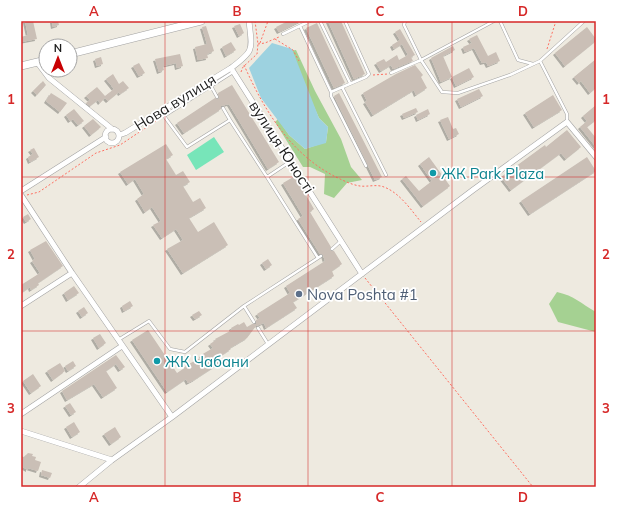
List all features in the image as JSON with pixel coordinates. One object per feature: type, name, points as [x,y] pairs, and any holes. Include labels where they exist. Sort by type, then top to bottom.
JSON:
[{"type":"street","points":[[78,52],[201,21]]},
{"type":"street","points":[[232,70],[248,56],[251,51],[249,21]]},
{"type":"street","points":[[21,66],[37,62],[49,78],[112,129],[117,131],[119,135],[116,141],[112,142],[108,141],[106,137]]},
{"type":"street","name":"Нова вулиця","points":[[119,135],[125,133],[232,70]]},
{"type":"street","name":"вулиця Юності","points":[[232,70],[362,274]]},
{"type":"street","points":[[79,487],[112,460],[172,417],[425,226],[567,122],[596,157]]},
{"type":"street","points":[[112,129],[108,131],[106,137],[21,194],[72,273],[172,417]]},
{"type":"street","points":[[21,306],[72,273]]},
{"type":"street","points":[[21,414],[122,346]]},
{"type":"street","points":[[21,431],[112,460]]},
{"type":"lane","points":[[283,34],[310,21]]},
{"type":"lane","points":[[320,21],[350,83]]},
{"type":"lane","points":[[331,92],[366,77],[369,74],[345,21]]},
{"type":"lane","points":[[405,21],[404,25],[421,60],[442,92],[458,93],[540,61],[544,55],[584,21]]},
{"type":"lane","points":[[391,73],[421,60],[494,21]]},
{"type":"lane","points":[[500,21],[518,60],[534,64]]},
{"type":"lane","points":[[300,26],[331,92],[331,96],[366,166]]},
{"type":"lane","points":[[540,61],[567,114],[567,122]]},
{"type":"lane","points":[[230,120],[187,147],[164,116],[211,86],[232,70]]},
{"type":"lane","points":[[211,86],[217,97]]},
{"type":"lane","points":[[342,87],[386,175]]},
{"type":"lane","points":[[223,108],[318,258]]},
{"type":"lane","points":[[267,176],[291,161]]},
{"type":"lane","points":[[332,249],[342,241]]},
{"type":"lane","points":[[118,340],[149,321],[170,349],[185,352],[244,306],[321,256]]},
{"type":"lane","points":[[244,306],[254,322]]},
{"type":"lane","points":[[258,328],[268,345]]},
{"type":"path","points":[[240,74],[244,65],[257,54],[258,44],[255,21]]},
{"type":"path","points":[[258,44],[268,21]]},
{"type":"path","points":[[544,55],[555,24],[554,21]]},
{"type":"path","points":[[258,44],[275,40],[279,37]]},
{"type":"path","points":[[275,40],[293,50],[299,61]]},
{"type":"path","points":[[244,65],[262,101],[283,133],[305,158],[335,176],[359,186],[383,186],[401,198],[425,226]]},
{"type":"path","points":[[369,74],[386,75],[391,73]]},
{"type":"path","points":[[21,194],[39,192],[96,153],[120,145],[164,116]]},
{"type":"path","points":[[362,274],[533,487]]},
{"type":"green space","points":[[296,50],[315,91],[341,139],[351,167],[362,180],[347,183],[334,198],[324,194],[325,174],[310,167],[303,167],[275,122],[278,119],[289,135],[305,149],[326,142],[328,127],[319,118],[289,51]]},
{"type":"green space","points":[[214,137],[224,152],[196,170],[187,155]]},
{"type":"green space","points":[[557,292],[573,298],[596,312],[596,332],[558,322],[549,304]]},
{"type":"water","points":[[272,43],[292,49],[319,118],[328,127],[326,143],[305,149],[289,135],[261,98],[249,68]]},
{"type":"building","points":[[25,21],[33,21],[37,39],[21,42],[21,37],[28,35]]},
{"type":"building","points":[[52,21],[58,21],[59,25],[53,27]]},
{"type":"building","points":[[288,21],[301,21],[279,32],[276,27]]},
{"type":"building","points":[[328,21],[341,21],[365,74],[354,79]]},
{"type":"building","points":[[317,23],[345,83],[334,88],[306,28]]},
{"type":"building","points":[[240,24],[244,33],[239,36],[234,26]]},
{"type":"building","points":[[206,26],[214,51],[207,54],[208,58],[198,60],[195,47],[207,44],[202,27]]},
{"type":"building","points":[[587,27],[596,41],[565,66],[555,53]]},
{"type":"building","points":[[400,29],[415,55],[411,57],[413,61],[393,69],[391,65],[381,71],[376,63],[384,59],[386,62],[397,55],[399,60],[408,55],[402,44],[394,49],[392,45],[400,40],[395,32]]},
{"type":"building","points":[[477,35],[488,56],[496,52],[500,61],[488,66],[486,62],[482,63],[474,48],[465,52],[463,47],[472,43],[469,39]]},
{"type":"building","points":[[231,42],[236,50],[226,56],[222,47]]},
{"type":"building","points":[[453,46],[455,50],[443,56],[452,77],[441,82],[431,58]]},
{"type":"building","points":[[180,54],[183,66],[177,68],[176,63],[163,66],[164,70],[159,72],[155,59]]},
{"type":"building","points":[[101,57],[103,64],[97,66],[95,59]]},
{"type":"building","points":[[596,59],[596,88],[590,93],[581,81],[579,83],[574,77]]},
{"type":"building","points":[[139,63],[145,73],[139,76],[133,66]]},
{"type":"building","points":[[415,65],[423,75],[421,77],[427,88],[416,95],[414,90],[373,115],[365,102],[367,101],[363,93]]},
{"type":"building","points":[[469,68],[474,77],[456,86],[452,77]]},
{"type":"building","points":[[113,74],[119,84],[123,81],[129,88],[120,94],[119,92],[108,101],[105,98],[100,103],[98,100],[90,106],[86,103],[90,100],[86,96],[97,87],[105,96],[114,89],[106,79]]},
{"type":"building","points":[[43,81],[46,85],[37,95],[33,91]]},
{"type":"building","points":[[232,85],[279,162],[268,169],[229,104],[221,106],[221,109],[184,133],[177,123],[215,98],[219,99],[218,93]]},
{"type":"building","points":[[479,89],[483,96],[461,107],[457,99]]},
{"type":"building","points":[[51,93],[67,103],[60,112],[46,101]]},
{"type":"building","points":[[339,93],[382,177],[375,180],[334,96]]},
{"type":"building","points":[[553,95],[562,110],[534,127],[525,113]]},
{"type":"building","points":[[596,105],[596,120],[587,127],[596,138],[596,147],[580,127],[587,121],[583,116]]},
{"type":"building","points":[[416,108],[418,112],[404,118],[402,114]]},
{"type":"building","points":[[74,109],[84,121],[78,125],[73,119],[70,121],[66,115]]},
{"type":"building","points":[[428,109],[430,114],[418,120],[416,115]]},
{"type":"building","points":[[448,117],[453,129],[456,128],[459,134],[449,139],[440,120]]},
{"type":"building","points":[[93,119],[101,127],[91,135],[84,126]]},
{"type":"building","points":[[567,130],[581,147],[566,159],[561,153],[511,190],[501,177],[545,145],[546,147]]},
{"type":"building","points":[[166,144],[173,155],[166,159],[176,175],[183,171],[190,182],[183,186],[193,202],[200,198],[206,208],[189,218],[198,232],[214,222],[228,245],[183,273],[167,249],[183,240],[176,229],[162,238],[153,225],[161,221],[152,207],[145,212],[137,199],[144,194],[135,179],[128,184],[120,172]]},
{"type":"building","points":[[34,148],[39,157],[30,162],[28,157],[33,154],[30,150]]},
{"type":"building","name":"ЖК Park Plaza","points":[[429,157],[450,186],[423,206],[402,179],[406,176],[419,191],[432,181],[420,164]]},
{"type":"building","points":[[587,157],[596,171],[530,214],[521,201]]},
{"type":"building","points":[[295,176],[314,209],[310,212],[331,247],[330,250],[334,251],[342,264],[332,271],[334,276],[293,302],[297,308],[266,328],[264,323],[256,326],[247,338],[230,348],[231,349],[219,357],[222,361],[217,365],[188,383],[186,379],[167,392],[132,340],[148,330],[177,373],[213,348],[210,344],[216,340],[215,339],[232,330],[231,328],[244,322],[247,327],[252,324],[256,324],[256,320],[260,318],[257,314],[290,293],[286,286],[325,261],[323,255],[320,254],[298,219],[303,216],[283,183]]},
{"type":"building","points":[[28,214],[31,219],[26,222],[23,217]]},
{"type":"building","points":[[46,241],[63,266],[38,283],[39,285],[31,290],[30,287],[21,293],[21,285],[40,273],[32,261],[35,259],[30,250]]},
{"type":"building","points":[[268,259],[272,265],[266,269],[262,263]]},
{"type":"building","points":[[74,286],[79,293],[68,300],[64,293]]},
{"type":"building","points":[[130,301],[133,306],[124,311],[122,306]]},
{"type":"building","points":[[84,307],[88,313],[82,317],[78,311]]},
{"type":"building","points":[[199,311],[202,315],[195,319],[192,315]]},
{"type":"building","points":[[100,334],[106,343],[99,348],[93,338]]},
{"type":"building","points":[[116,355],[125,367],[120,370],[116,364],[106,371],[117,388],[103,397],[94,384],[67,400],[62,391]]},
{"type":"building","points":[[73,361],[76,366],[68,371],[65,366]]},
{"type":"building","points":[[60,363],[65,371],[53,380],[47,371]]},
{"type":"building","points":[[33,374],[41,386],[31,393],[23,381]]},
{"type":"building","points":[[70,403],[76,412],[71,415],[65,406]]},
{"type":"building","points":[[74,422],[80,432],[72,437],[66,427]]},
{"type":"building","points":[[115,427],[121,437],[111,444],[104,434]]},
{"type":"building","points":[[28,453],[33,454],[32,456],[36,457],[35,460],[41,462],[38,471],[28,468],[28,470],[21,466],[21,456],[24,457]]},
{"type":"building","points":[[42,470],[52,473],[50,478],[41,475]]},
{"type":"place","name":"ЖК Park Plaza","points":[[433,173]]},
{"type":"place","name":"Nova Poshta #1","points":[[299,294]]},
{"type":"place","name":"ЖК Чабани","points":[[157,361]]}]
